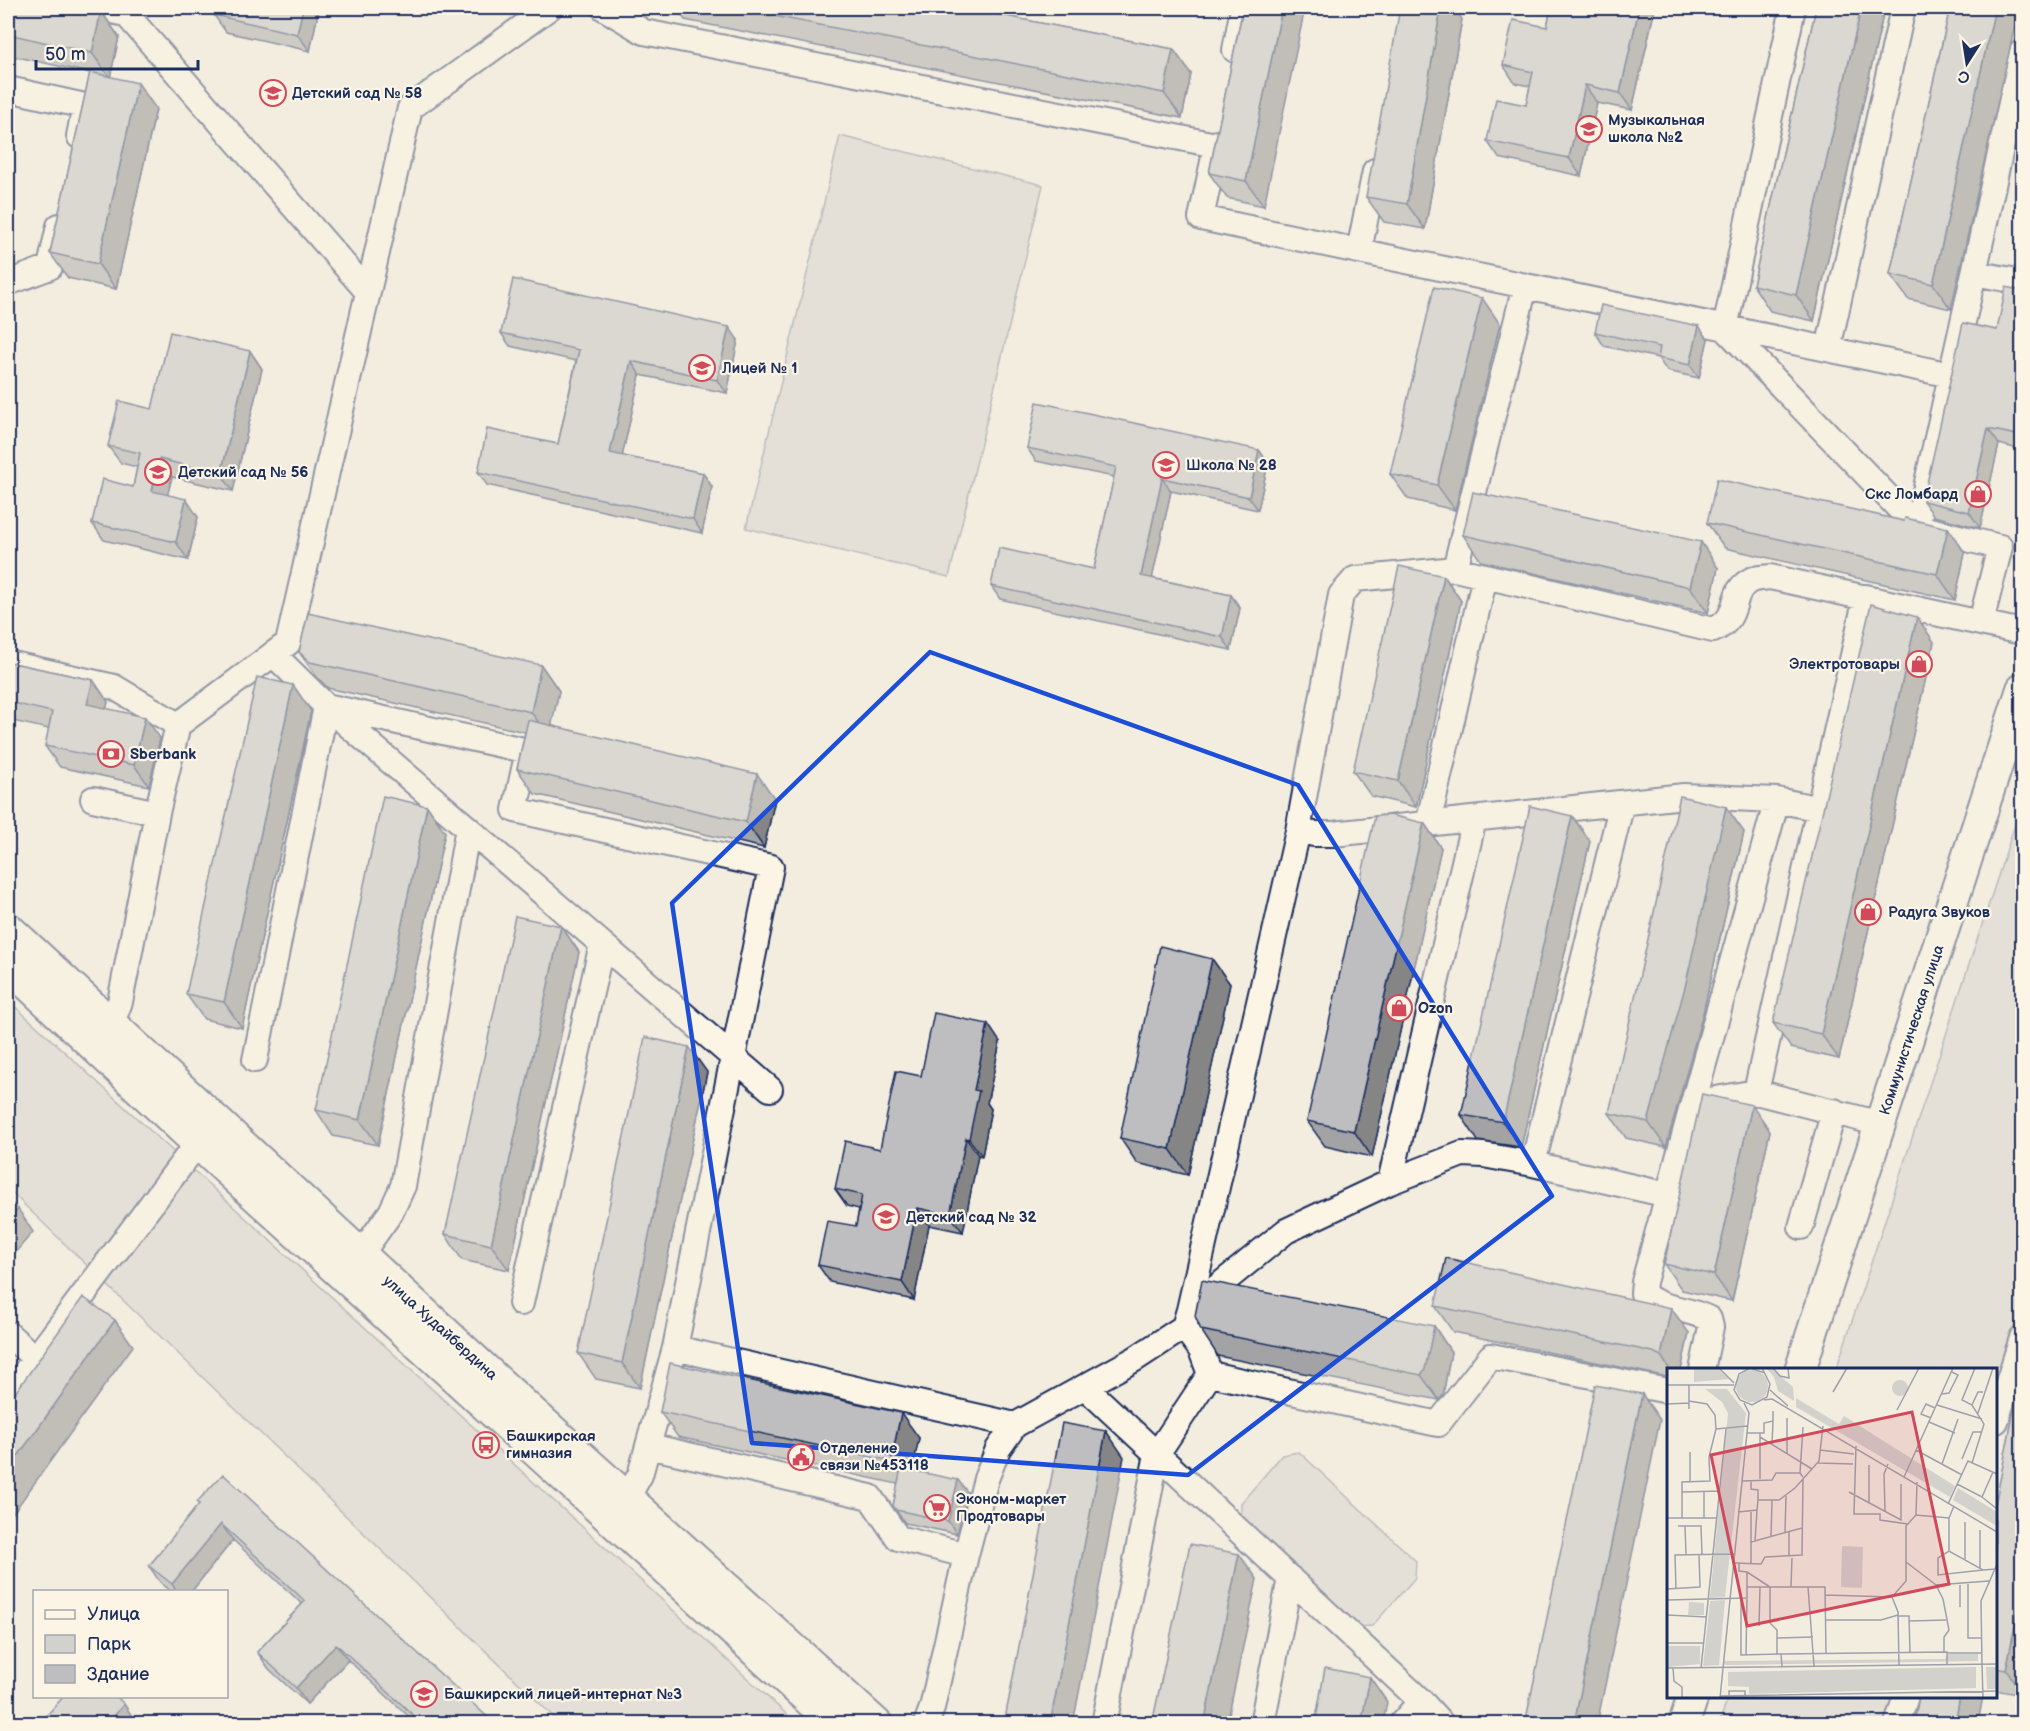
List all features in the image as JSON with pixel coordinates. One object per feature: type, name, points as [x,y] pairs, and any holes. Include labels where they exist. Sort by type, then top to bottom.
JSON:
[{"type":"main road","name":"Коммунистическая улица","points":[[1801,1368],[2017,726],[2022,689]]},
{"type":"main road","name":"улица Худайбердина","points":[[8,928],[102,1036]]},
{"type":"main road","name":"улица Худайбердина","points":[[8,966],[102,1036],[619,1508],[877,1724]]},
{"type":"main road","name":"улица Худайбердина","points":[[619,1508],[835,1724]]},
{"type":"main road","points":[[1684,1724],[1692,1698]]},
{"type":"lane","points":[[97,8],[125,11],[368,292]]},
{"type":"lane","points":[[102,1036],[120,1002],[178,725],[288,643],[410,108],[549,8]]},
{"type":"lane","points":[[604,8],[644,32],[1218,134],[1201,218],[1951,375]]},
{"type":"lane","points":[[1230,76],[1243,8]]},
{"type":"lane","points":[[1725,328],[1793,8]]},
{"type":"lane","points":[[1828,349],[1903,8]]},
{"type":"lane","points":[[1917,527],[2022,52]]},
{"type":"lane","points":[[8,89],[85,106],[75,152]]},
{"type":"lane","points":[[1359,251],[1380,147]]},
{"type":"lane","points":[[8,283],[50,267],[63,210]]},
{"type":"lane","points":[[1974,273],[2022,282]]},
{"type":"lane","points":[[1455,569],[1526,286]]},
{"type":"lane","points":[[1725,328],[1917,527],[2000,548],[1981,622]]},
{"type":"lane","points":[[1210,1374],[1186,1318],[1298,831],[1341,595],[1355,579],[1455,569],[1713,630],[1723,626],[1730,619],[1739,590],[1752,579],[1770,577],[2022,632]]},
{"type":"lane","points":[[1428,824],[1485,576]]},
{"type":"lane","points":[[1756,1092],[1866,597]]},
{"type":"lane","points":[[273,654],[326,706],[770,1089]]},
{"type":"lane","points":[[8,663],[114,687],[178,725]]},
{"type":"lane","points":[[326,706],[528,752],[515,810],[771,867],[675,1348],[640,1475],[619,1508]]},
{"type":"lane","points":[[255,1060],[326,706]]},
{"type":"lane","points":[[1298,831],[1333,834],[1684,796],[1778,800],[1820,809]]},
{"type":"lane","points":[[93,799],[158,813]]},
{"type":"lane","points":[[1702,1368],[1711,1327],[1709,1319],[1701,1314],[1651,1301],[1643,1293],[1644,1282],[1778,800]]},
{"type":"lane","points":[[1533,1164],[1622,803]]},
{"type":"lane","points":[[1390,1182],[1474,819]]},
{"type":"lane","points":[[352,1266],[391,1212],[403,1186],[468,828]]},
{"type":"lane","points":[[520,1303],[602,944]]},
{"type":"lane","points":[[1693,1103],[1756,1092],[1881,1124]]},
{"type":"lane","points":[[1801,1227],[1834,1111]]},
{"type":"lane","points":[[8,1395],[206,1132]]},
{"type":"lane","points":[[926,1724],[932,1708],[966,1555],[986,1479],[998,1449],[1015,1425],[1135,1359],[1286,1231],[1390,1182],[1462,1154],[1483,1155],[1533,1164],[1668,1195]]},
{"type":"lane","points":[[8,1334],[35,1358]]},
{"type":"lane","points":[[1997,1416],[2019,1363],[2022,1338]]},
{"type":"lane","points":[[675,1348],[1015,1425]]},
{"type":"lane","points":[[1210,1374],[1438,1424],[1491,1356],[1667,1391]]},
{"type":"lane","points":[[1104,1724],[1156,1454],[1210,1374]]},
{"type":"lane","points":[[1085,1387],[1421,1701],[1442,1724]]},
{"type":"lane","points":[[649,1446],[870,1497],[898,1538],[966,1555]]},
{"type":"lane","points":[[1262,1724],[1290,1578]]},
{"type":"lane","points":[[1897,1724],[1905,1698]]},
{"type":"lane","points":[[1401,1724],[1421,1701]]},
{"type":"highlighted area","points":[[930,652],[1298,785],[1552,1196],[1188,1475],[752,1443],[672,903]]},
{"type":"green space","points":[[840,136],[1043,185],[949,577],[746,528]]},
{"type":"green space","points":[[2022,803],[2022,1315],[1997,1397],[1997,1368],[1837,1368]]},
{"type":"green space","points":[[8,1000],[796,1723],[560,1723],[8,1189]]},
{"type":"green space","points":[[1299,1452],[1416,1561],[1415,1578],[1372,1626],[1355,1627],[1241,1518],[1241,1503],[1282,1455]]},
{"type":"green space","points":[[1728,1698],[1901,1698],[1892,1723],[1719,1724]]},
{"type":"building","points":[[8,8],[85,8],[101,11],[92,53],[8,34]]},
{"type":"building","points":[[216,8],[303,8],[297,34],[214,15]]},
{"type":"building","points":[[733,8],[965,8],[1173,49],[1164,93]]},
{"type":"building","points":[[1243,8],[1282,8],[1246,181],[1209,173]]},
{"type":"building","points":[[1400,8],[1441,8],[1407,204],[1366,197]]},
{"type":"building","points":[[1551,8],[1639,8],[1620,93],[1585,85],[1569,158],[1487,141],[1496,99],[1526,105],[1533,72],[1503,65],[1513,20],[1547,27]]},
{"type":"building","points":[[1816,8],[1861,8],[1796,295],[1753,285]]},
{"type":"building","points":[[1950,8],[1995,8],[1933,284],[1890,274]]},
{"type":"building","points":[[90,72],[138,83],[98,264],[50,253]]},
{"type":"building","points":[[513,279],[729,327],[717,380],[631,361],[610,453],[703,473],[693,519],[478,472],[487,429],[558,444],[579,350],[501,333]]},
{"type":"building","points":[[1434,287],[1482,298],[1437,485],[1390,474]]},
{"type":"building","points":[[2006,287],[2022,291],[2022,436],[1988,429],[1969,512],[1923,501],[1963,323],[1997,330]]},
{"type":"building","points":[[1601,305],[1699,326],[1690,365],[1658,358],[1660,347],[1595,332]]},
{"type":"building","points":[[170,332],[250,351],[221,474],[159,459],[152,491],[186,499],[176,542],[92,523],[102,479],[133,487],[140,453],[108,446],[119,401],[152,409]]},
{"type":"building","points":[[1037,402],[1259,450],[1249,497],[1162,478],[1141,576],[1231,595],[1222,637],[991,586],[999,548],[1094,569],[1116,467],[1027,448]]},
{"type":"building","points":[[1717,479],[1904,521],[1905,518],[1948,528],[1937,574],[1707,523]]},
{"type":"building","points":[[1473,492],[1701,542],[1690,587],[1463,535]]},
{"type":"building","points":[[1399,566],[1444,576],[1398,781],[1353,771]]},
{"type":"building","points":[[1871,604],[1917,617],[1821,1034],[1773,1023]]},
{"type":"building","points":[[308,613],[541,665],[531,712],[310,662],[299,652]]},
{"type":"building","points":[[8,662],[93,680],[87,704],[145,717],[134,765],[45,746],[52,712],[8,702]]},
{"type":"building","points":[[257,677],[293,685],[224,1002],[186,994]]},
{"type":"building","points":[[528,720],[757,774],[746,822],[517,769]]},
{"type":"building","points":[[383,796],[427,806],[360,1120],[316,1110]]},
{"type":"building","points":[[1680,796],[1726,807],[1685,987],[1648,1122],[1609,1113]]},
{"type":"building","points":[[1530,806],[1572,816],[1503,1122],[1461,1115]]},
{"type":"building","points":[[1390,815],[1424,823],[1354,1131],[1307,1121],[1375,816]]},
{"type":"building","points":[[515,916],[561,926],[491,1245],[445,1234]]},
{"type":"building","points":[[1160,946],[1212,959],[1170,1149],[1120,1138]]},
{"type":"building","points":[[934,1013],[988,1024],[974,1090],[979,1091],[969,1139],[966,1138],[950,1215],[917,1208],[902,1282],[818,1265],[827,1221],[856,1226],[862,1195],[835,1189],[845,1141],[880,1149],[896,1071],[921,1076]]},
{"type":"building","points":[[645,1037],[689,1047],[622,1363],[578,1353]]},
{"type":"building","points":[[1702,1094],[1752,1105],[1714,1275],[1664,1264]]},
{"type":"building","points":[[8,1200],[18,1209],[8,1220]]},
{"type":"building","points":[[1446,1258],[1671,1308],[1661,1356],[1653,1352],[1435,1306]]},
{"type":"building","points":[[1202,1280],[1434,1326],[1425,1369],[1421,1375],[1201,1330],[1195,1316]]},
{"type":"building","points":[[83,1297],[115,1320],[8,1470],[8,1403]]},
{"type":"building","points":[[670,1363],[901,1413],[891,1461],[660,1412]]},
{"type":"building","points":[[2022,1370],[2022,1590],[2006,1670],[1997,1668],[1997,1495]]},
{"type":"building","points":[[1595,1385],[1642,1394],[1574,1724],[1525,1724]]},
{"type":"building","points":[[1062,1423],[1106,1431],[1050,1724],[1004,1724]]},
{"type":"building","points":[[901,1468],[958,1480],[948,1521],[896,1510],[893,1506]]},
{"type":"building","points":[[223,1474],[495,1724],[423,1724],[336,1644],[296,1688],[257,1652],[305,1601],[221,1524],[172,1584],[149,1566],[199,1504],[197,1502]]},
{"type":"building","points":[[1190,1544],[1239,1554],[1204,1724],[1152,1724]]},
{"type":"building","points":[[1325,1668],[1370,1677],[1361,1724],[1315,1724]]},
{"type":"building","points":[[62,1698],[118,1698],[124,1704],[107,1724],[39,1724]]},
{"type":"building","points":[[1919,1698],[1960,1698],[1955,1724],[1914,1724]]},
{"type":"place","name":"Детский сад № 58","points":[[273,93]]},
{"type":"place","name":"Музыкальная школа №2","points":[[1589,129]]},
{"type":"place","name":"Лицей № 1","points":[[702,368]]},
{"type":"place","name":"Школа № 28","points":[[1166,465]]},
{"type":"place","name":"Детский сад № 56","points":[[158,472]]},
{"type":"place","name":"Скс Ломбард","points":[[1978,494]]},
{"type":"place","name":"Электротовары","points":[[1919,664]]},
{"type":"place","name":"Sberbank","points":[[111,754]]},
{"type":"place","name":"Радуга Звуков","points":[[1868,912]]},
{"type":"place","name":"Ozon","points":[[1399,1008]]},
{"type":"place","name":"Детский сад № 32","points":[[886,1217]]},
{"type":"place","name":"Башкирская гимназия","points":[[486,1445]]},
{"type":"place","name":"Отделение связи №453118","points":[[801,1457]]},
{"type":"place","name":"Эконом-маркет Продтовары","points":[[937,1508]]},
{"type":"place","name":"Башкирский лицей-интернат №3","points":[[424,1694]]}]
